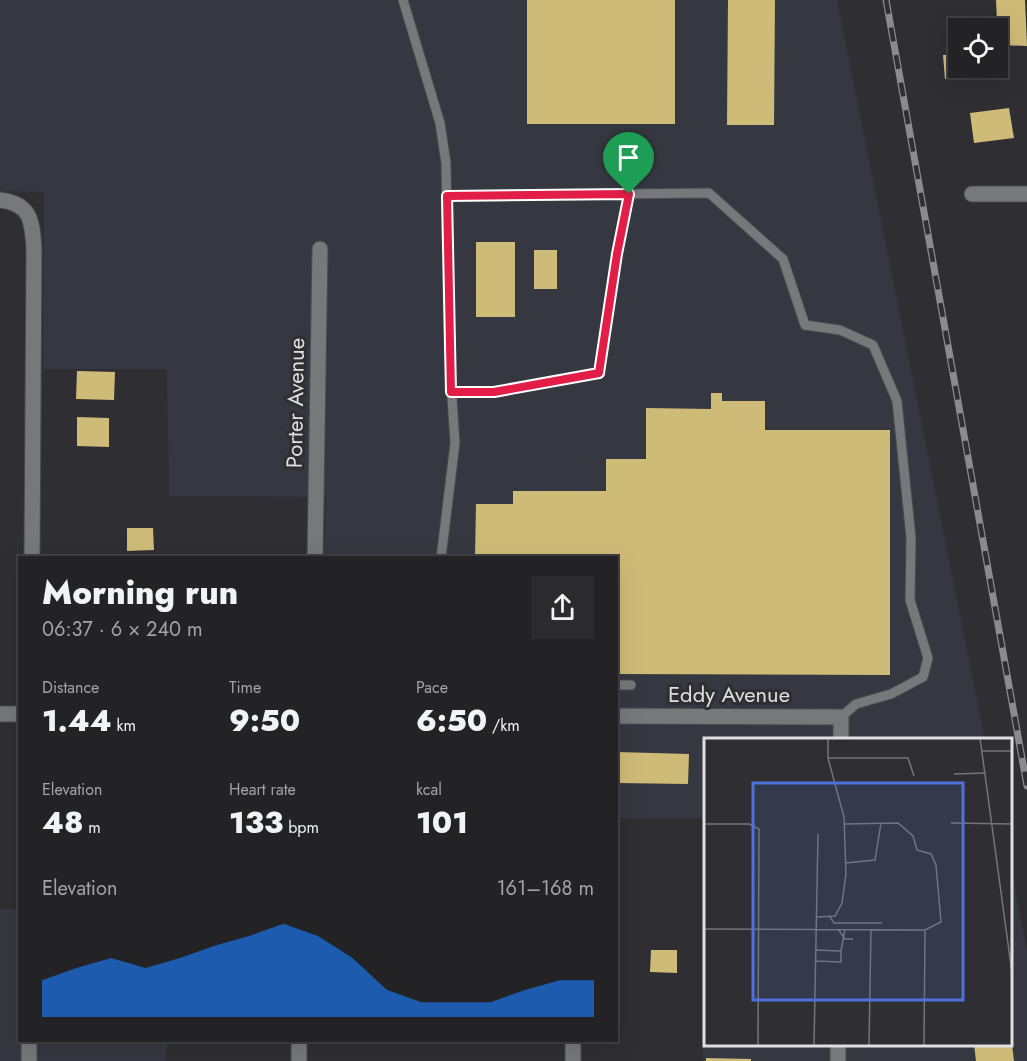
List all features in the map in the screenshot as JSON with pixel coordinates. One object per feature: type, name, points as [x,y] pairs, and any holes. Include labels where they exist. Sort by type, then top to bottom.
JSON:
[{"type":"street","points":[[972,194],[1027,194]]},
{"type":"street","points":[[0,200],[14,203],[24,210],[31,222],[34,249],[32,556]]},
{"type":"street","name":"Porter Avenue","points":[[315,556],[320,249]]},
{"type":"street","points":[[0,714],[18,714]]},
{"type":"street","name":"Eddy Avenue","points":[[618,716],[841,717]]},
{"type":"street","points":[[841,717],[841,738]]},
{"type":"street","points":[[28,1061],[29,1042]]},
{"type":"street","points":[[299,1042],[299,1061]]},
{"type":"street","points":[[573,1042],[573,1061]]},
{"type":"lane","points":[[403,0],[440,123],[446,163],[451,392],[455,443],[441,556]]},
{"type":"lane","points":[[447,196],[709,193],[783,259],[805,325],[840,330],[873,345],[897,400],[911,538],[910,600],[928,658],[923,677],[891,694],[856,704],[841,717]]},
{"type":"lane","points":[[451,392],[494,392],[599,373],[617,254],[629,194]]},
{"type":"lane","points":[[618,685],[630,685]]},
{"type":"shaded area","points":[[0,0],[837,0],[985,738],[704,738],[704,818],[618,818],[618,556],[324,556],[326,497],[169,496],[167,369],[43,369],[44,192],[0,191]]},
{"type":"shaded area","points":[[1012,872],[1027,950],[1027,1061],[703,1061],[704,980],[704,1046],[1012,1046]]},
{"type":"shaded area","points":[[0,909],[18,909],[18,1042],[167,1042],[166,1061],[0,1061]]},
{"type":"building","points":[[527,0],[675,0],[675,124],[527,124]]},
{"type":"building","points":[[728,0],[775,0],[774,125],[727,125]]},
{"type":"building","points":[[996,0],[1025,0],[1027,46],[1008,45],[1008,18],[997,18]]},
{"type":"building","points":[[943,55],[948,55],[948,78],[956,78],[945,79]]},
{"type":"building","points":[[1009,108],[1014,138],[974,143],[970,113]]},
{"type":"building","points":[[476,242],[515,242],[515,317],[476,317]]},
{"type":"building","points":[[534,250],[557,250],[557,289],[534,289]]},
{"type":"building","points":[[77,371],[115,372],[114,400],[76,399]]},
{"type":"building","points":[[711,393],[722,393],[722,401],[765,401],[765,430],[890,430],[890,675],[618,674],[618,556],[475,556],[476,504],[513,504],[513,491],[606,491],[606,459],[646,459],[646,408],[711,409]]},
{"type":"building","points":[[77,417],[109,418],[109,447],[77,446]]},
{"type":"building","points":[[127,528],[153,528],[154,550],[127,551]]},
{"type":"building","points":[[618,752],[689,754],[688,784],[618,783]]},
{"type":"building","points":[[651,950],[677,950],[677,973],[650,972]]},
{"type":"building","points":[[1012,1044],[1014,1061],[976,1061],[974,1046],[1012,1046]]},
{"type":"building","points":[[706,1058],[751,1059],[751,1061],[706,1061]]},
{"type":"railway","points":[[886,0],[1027,786]]},
{"type":"route","points":[[629,194],[617,254],[599,373],[494,392],[451,392],[448,353],[447,196],[629,194]]}]
